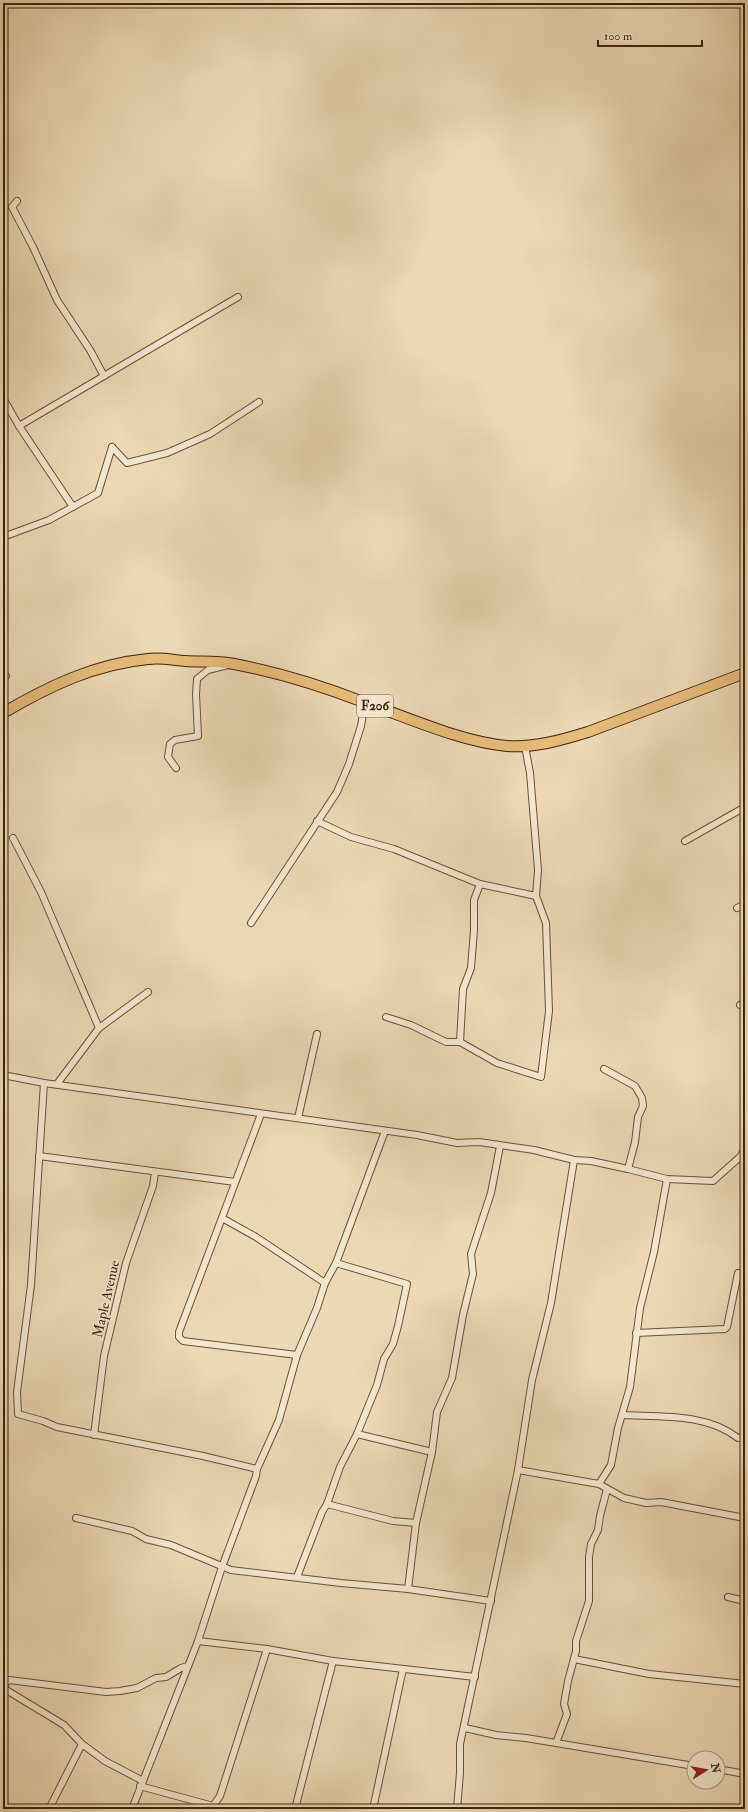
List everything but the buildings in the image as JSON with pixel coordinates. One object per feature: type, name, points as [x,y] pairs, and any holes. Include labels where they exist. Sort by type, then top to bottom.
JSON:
[{"type":"main road","name":"F206","points":[[3,713],[41,691],[92,670],[150,658],[233,664],[338,692],[452,734],[487,743],[506,746],[525,746],[565,739],[588,732],[744,676]]},
{"type":"street","points":[[17,201],[12,207],[33,247],[57,300],[90,350],[104,376]]},
{"type":"street","points":[[19,426],[238,297]]},
{"type":"street","points":[[3,398],[19,426],[73,507]]},
{"type":"street","points":[[3,537],[49,520],[98,493],[112,447],[127,463],[167,453],[210,434],[259,402]]},
{"type":"street","points":[[176,768],[168,757],[170,744],[176,740],[198,736],[196,694],[197,679],[208,670],[233,664]]},
{"type":"street","points":[[251,923],[337,792],[349,764],[361,726],[365,702]]},
{"type":"street","points":[[386,1018],[411,1025],[446,1042],[460,1042],[496,1063],[541,1077],[549,1011],[546,923],[536,896],[538,870],[530,773],[525,746]]},
{"type":"street","points":[[685,841],[745,807]]},
{"type":"street","points":[[317,821],[351,837],[394,849],[480,884],[536,896]]},
{"type":"street","points":[[13,838],[41,892],[99,1028]]},
{"type":"street","points":[[460,1042],[462,989],[471,968],[474,930],[474,900],[480,884]]},
{"type":"street","points":[[737,908],[745,904]]},
{"type":"street","points":[[57,1084],[99,1028],[148,992]]},
{"type":"street","points":[[298,1118],[316,1034]]},
{"type":"street","points":[[604,1070],[635,1086],[642,1098],[643,1106],[638,1116],[635,1142],[628,1169]]},
{"type":"street","points":[[3,1075],[44,1083],[298,1118],[456,1143],[479,1142],[534,1150],[574,1160],[592,1161],[667,1179],[713,1181],[740,1157],[745,1150]]},
{"type":"street","points":[[44,1083],[39,1156],[39,1187],[31,1285],[17,1392],[18,1414],[43,1421],[57,1427],[203,1456],[257,1469]]},
{"type":"street","points":[[261,1114],[179,1332],[179,1337],[183,1342],[297,1355]]},
{"type":"street","points":[[132,1809],[198,1642],[222,1567],[256,1476],[257,1469],[280,1420],[297,1355],[317,1308],[325,1283],[336,1263],[385,1131]]},
{"type":"street","points":[[408,1589],[416,1523],[432,1452],[438,1412],[452,1378],[463,1315],[473,1274],[471,1254],[491,1193],[500,1146]]},
{"type":"street","points":[[39,1156],[235,1182]]},
{"type":"street","points":[[459,1809],[460,1744],[518,1470],[532,1380],[551,1303],[574,1160]]},
{"type":"street","name":"Maple Avenue","points":[[94,1435],[104,1356],[126,1263],[153,1186],[155,1172]]},
{"type":"street","points":[[599,1484],[611,1465],[622,1414],[630,1388],[636,1333],[667,1179]]},
{"type":"street","points":[[222,1218],[256,1237],[325,1283]]},
{"type":"street","points":[[298,1577],[340,1467],[357,1434],[377,1385],[384,1359],[393,1344],[407,1284],[336,1263]]},
{"type":"street","points":[[636,1333],[725,1329],[727,1327],[738,1273]]},
{"type":"street","points":[[622,1414],[688,1419],[715,1424],[727,1429],[738,1438],[745,1437]]},
{"type":"street","points":[[357,1434],[432,1452]]},
{"type":"street","points":[[518,1470],[599,1484],[624,1498],[646,1503],[661,1502],[745,1518]]},
{"type":"street","points":[[556,1743],[567,1714],[564,1704],[574,1659],[576,1641],[589,1601],[589,1557],[591,1544],[598,1530],[607,1489]]},
{"type":"street","points":[[327,1504],[393,1521],[416,1523]]},
{"type":"street","points":[[76,1518],[132,1531],[146,1539],[171,1545],[231,1570],[408,1589],[491,1601]]},
{"type":"street","points":[[728,1597],[745,1601]]},
{"type":"street","points":[[198,1642],[267,1649],[334,1661],[475,1677]]},
{"type":"street","points":[[188,1666],[181,1668],[166,1677],[156,1678],[144,1685],[120,1692],[106,1692],[9,1680],[3,1687],[64,1725],[82,1744],[117,1769],[142,1784],[212,1808],[220,1796],[267,1649]]},
{"type":"street","points":[[574,1659],[649,1674],[744,1683]]},
{"type":"street","points":[[295,1809],[334,1661]]},
{"type":"street","points":[[373,1809],[403,1669]]},
{"type":"street","points":[[464,1728],[496,1735],[556,1743],[686,1765]]},
{"type":"street","points":[[49,1809],[82,1744]]},
{"type":"street","points":[[726,1770],[745,1774]]}]
